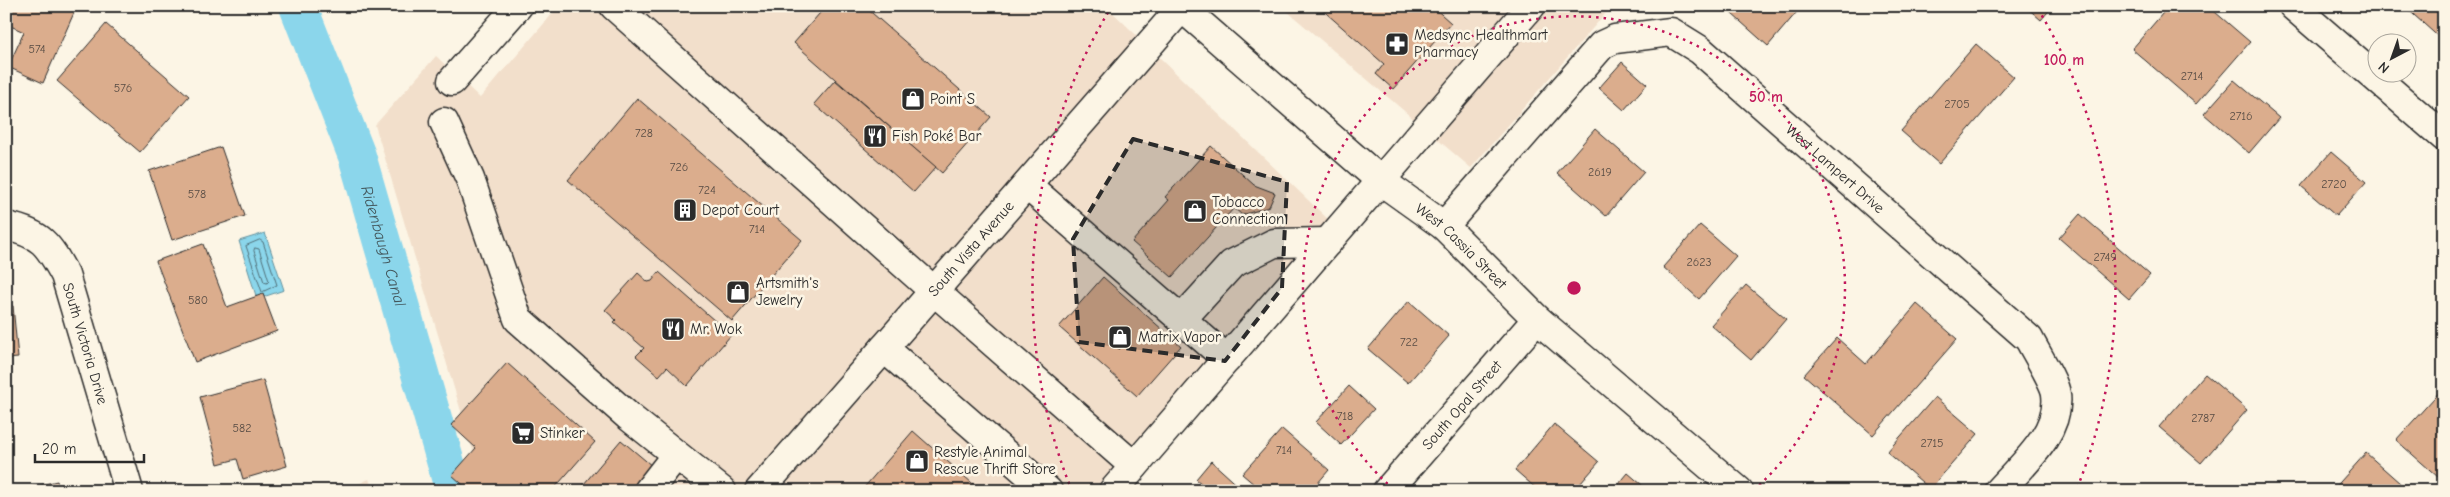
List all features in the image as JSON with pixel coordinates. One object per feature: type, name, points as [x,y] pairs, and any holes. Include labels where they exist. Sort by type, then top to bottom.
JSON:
[{"type":"street","points":[[452,81],[518,6]]},
{"type":"street","points":[[614,6],[1134,466]]},
{"type":"street","points":[[1113,491],[1530,6]]},
{"type":"street","points":[[2293,6],[2444,137]]},
{"type":"street","name":"South Vista Avenue","points":[[759,491],[1182,7]]},
{"type":"street","name":"West Cassia Street","points":[[1182,7],[1381,181],[1444,226],[1537,319],[1739,491]]},
{"type":"street","name":"West Lampert Drive","points":[[1444,226],[1602,45],[1615,39],[1670,32],[1700,50],[2029,339],[2056,393],[2055,421],[2032,454],[1999,491]]},
{"type":"street","points":[[444,122],[470,179],[518,319],[628,416],[722,491]]},
{"type":"street","points":[[1027,185],[1227,358]]},
{"type":"street","name":"South Victoria Drive","points":[[6,226],[29,231],[51,250],[66,275],[129,491]]},
{"type":"street","points":[[1182,319],[1232,264],[1274,243],[1328,242]]},
{"type":"street","name":"South Opal Street","points":[[1387,491],[1537,319]]},
{"type":"street","points":[[884,348],[1048,491]]},
{"type":"street","points":[[648,491],[676,455]]},
{"type":"highlighted area","points":[[1133,139],[1287,182],[1282,288],[1225,361],[1079,342],[1073,239]]},
{"type":"shaded area","points":[[559,6],[757,6],[763,11],[767,6],[1106,6],[1333,224],[1100,491],[485,491],[375,125],[436,56],[480,98]]},
{"type":"shaded area","points":[[1281,6],[1612,6],[1471,168]]},
{"type":"shaded area","points":[[369,479],[373,491],[344,491]]},
{"type":"water","points":[[265,233],[284,290],[257,299],[239,241]]},
{"type":"building","points":[[6,6],[77,6],[43,83],[8,67],[24,32],[6,24]]},
{"type":"building","name":"Point S","points":[[826,6],[864,6],[991,117],[942,173],[794,43]]},
{"type":"building","name":"Medsync Healthmart Pharmacy","points":[[1318,6],[1432,6],[1451,23],[1393,89],[1376,74],[1384,64]]},
{"type":"building","points":[[1723,6],[1802,6],[1768,46]]},
{"type":"building","points":[[2025,6],[2053,6],[2041,20]]},
{"type":"building","points":[[2169,6],[2208,6],[2250,42],[2196,104],[2132,49]]},
{"type":"building","points":[[2404,6],[2444,6],[2444,40],[2443,41]]},
{"type":"building","points":[[106,24],[189,96],[140,152],[57,81]]},
{"type":"building","points":[[1976,44],[2014,77],[1939,164],[1901,131]]},
{"type":"building","points":[[1622,62],[1647,84],[1624,110],[1599,88]]},
{"type":"building","name":"Fish Poké Bar","points":[[835,80],[936,167],[914,192],[814,104]]},
{"type":"building","points":[[2234,80],[2279,118],[2249,153],[2204,114]]},
{"type":"building","name":"Depot Court","points":[[637,98],[802,240],[732,321],[568,180]]},
{"type":"building","points":[[1595,129],[1644,172],[1606,216],[1557,173]]},
{"type":"building","name":"Tobacco Connection","points":[[1211,146],[1254,185],[1275,193],[1269,207],[1242,215],[1234,208],[1172,277],[1132,242],[1169,200],[1165,197]]},
{"type":"building","points":[[221,147],[245,216],[172,240],[149,171]]},
{"type":"building","points":[[2331,152],[2366,182],[2336,216],[2301,186]]},
{"type":"building","points":[[2080,214],[2150,275],[2129,299],[2059,238]]},
{"type":"building","points":[[1700,225],[1736,256],[1699,299],[1663,267]]},
{"type":"building","points":[[203,244],[227,307],[263,294],[277,331],[195,362],[156,261]]},
{"type":"building","name":"Mr. Wok","points":[[659,272],[731,335],[687,386],[667,367],[659,376],[636,356],[644,348],[614,322],[616,320],[605,310],[638,273],[648,282],[652,281]]},
{"type":"building","name":"Matrix Vapor","points":[[1103,277],[1181,346],[1137,396],[1059,327]]},
{"type":"building","points":[[1746,285],[1786,319],[1751,360],[1711,325]]},
{"type":"building","points":[[1409,301],[1449,336],[1408,383],[1368,349]]},
{"type":"building","points":[[1917,304],[1957,339],[1873,435],[1804,375],[1837,338],[1866,364]]},
{"type":"building","points":[[13,306],[18,358],[6,359],[6,307]]},
{"type":"building","name":"Stinker","points":[[507,363],[595,442],[552,491],[470,491],[452,475],[476,448],[451,425]]},
{"type":"building","points":[[2205,374],[2247,410],[2201,463],[2159,427]]},
{"type":"building","points":[[263,380],[287,466],[243,479],[237,459],[218,464],[200,397]]},
{"type":"building","points":[[1349,386],[1374,409],[1341,445],[1316,422]]},
{"type":"building","points":[[2444,387],[2444,470],[2438,477],[2396,440]]},
{"type":"building","points":[[1935,397],[1978,434],[1930,489],[1887,452]]},
{"type":"building","points":[[1554,424],[1599,462],[1574,491],[1539,491],[1515,470]]},
{"type":"building","points":[[1282,429],[1329,470],[1311,491],[1262,491],[1242,474]]},
{"type":"building","name":"Restyle Animal Rescue Thrift Store","points":[[913,431],[981,491],[861,491]]},
{"type":"building","points":[[621,440],[652,466],[630,491],[578,491]]},
{"type":"building","points":[[2366,453],[2409,491],[2332,491]]},
{"type":"building","points":[[1211,461],[1244,491],[1210,491],[1196,479]]},
{"type":"building","points":[[1628,473],[1649,491],[1613,491]]},
{"type":"building","points":[[57,481],[60,491],[17,491]]},
{"type":"waterway","name":"Ridenbaugh Canal","points":[[298,6],[357,156],[454,491]]},
{"type":"place","name":"Medsync Healthmart Pharmacy","points":[[1397,44]]},
{"type":"place","name":"Point S","points":[[913,99]]},
{"type":"place","name":"Fish Poké Bar","points":[[875,136]]},
{"type":"place","name":"Depot Court","points":[[685,210]]},
{"type":"place","name":"Tobacco Connection","points":[[1195,211]]},
{"type":"place","name":"Artsmith's Jewelry","points":[[738,292]]},
{"type":"place","name":"Mr. Wok","points":[[673,329]]},
{"type":"place","name":"Matrix Vapor","points":[[1120,337]]},
{"type":"place","name":"Stinker","points":[[523,433]]},
{"type":"place","name":"Restyle Animal Rescue Thrift Store","points":[[917,461]]}]
